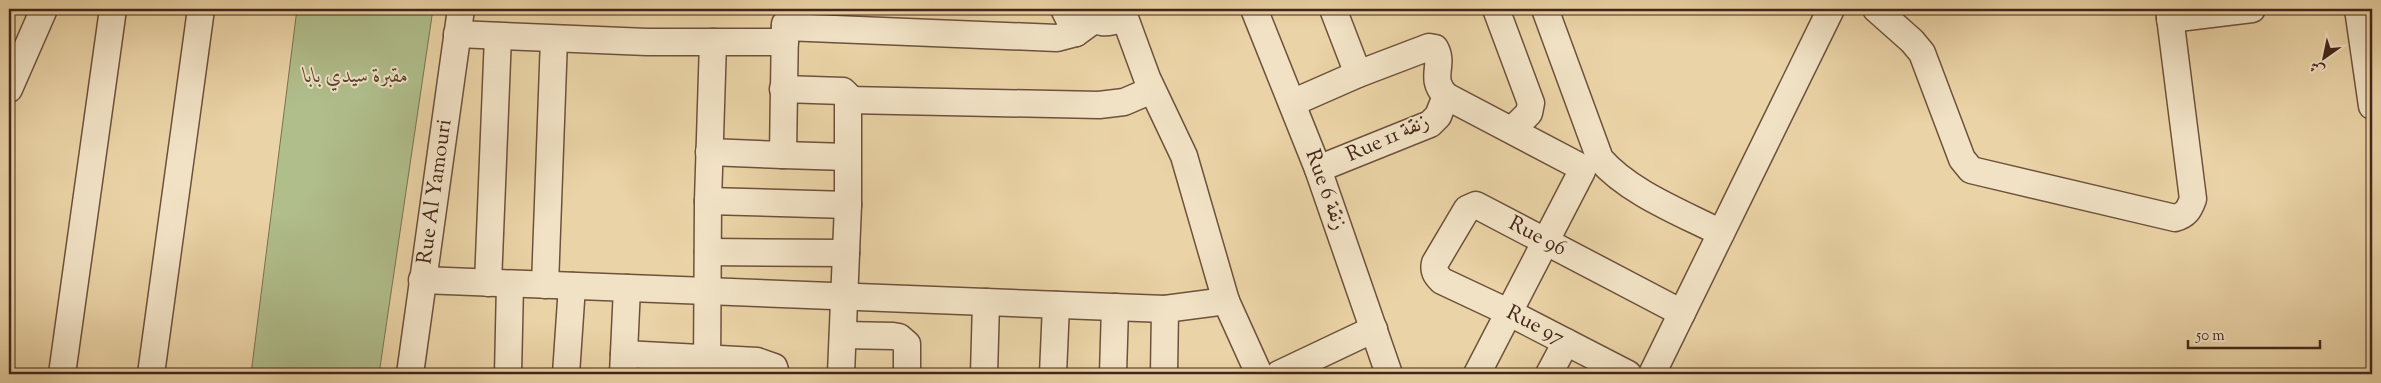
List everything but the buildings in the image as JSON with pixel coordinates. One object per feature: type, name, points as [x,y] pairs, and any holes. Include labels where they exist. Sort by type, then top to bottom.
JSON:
[{"type":"street","points":[[9,89],[44,9]]},
{"type":"street","points":[[62,374],[113,9]]},
{"type":"street","points":[[150,374],[201,9]]},
{"type":"street","points":[[1064,9],[1084,21],[1107,24],[1125,18],[1152,90],[1184,156],[1226,301],[1259,374]]},
{"type":"street","name":"Rue 6 زنقة","points":[[1254,9],[1318,169],[1389,374]]},
{"type":"street","points":[[1333,9],[1358,74]]},
{"type":"street","points":[[1496,9],[1531,103],[1530,112],[1512,130]]},
{"type":"street","points":[[1546,9],[1600,158],[1610,170],[1629,185],[1721,233]]},
{"type":"street","points":[[1652,374],[1831,9]]},
{"type":"street","points":[[1876,9],[1922,53],[1962,159],[1971,170],[2175,218],[2183,216],[2189,210],[2193,199],[2170,14],[2252,9]]},
{"type":"street","points":[[2358,9],[2372,106]]},
{"type":"street","points":[[459,21],[498,36],[713,42],[785,26],[1057,38],[1084,21]]},
{"type":"street","name":"Rue Al Yamouri","points":[[410,374],[459,21]]},
{"type":"street","points":[[782,155],[785,26]]},
{"type":"street","points":[[498,36],[499,284],[508,374]]},
{"type":"street","points":[[545,285],[554,39]]},
{"type":"street","points":[[707,366],[709,290],[708,201],[713,42]]},
{"type":"street","points":[[1292,103],[1358,74],[1429,47],[1435,48],[1438,52],[1436,76],[1439,89],[1446,96],[1577,165],[1582,171],[1477,374]]},
{"type":"street","points":[[784,89],[843,91],[846,93],[848,100],[848,205],[841,374]]},
{"type":"street","points":[[848,100],[1098,105],[1124,102],[1152,90]]},
{"type":"street","name":"Rue 11 زنقة","points":[[1318,169],[1430,124],[1438,116],[1446,96]]},
{"type":"street","points":[[709,152],[847,157]]},
{"type":"street","points":[[708,201],[848,205]]},
{"type":"street","name":"Rue 96","points":[[1442,281],[1434,269],[1435,263],[1471,206],[1476,205],[1682,313]]},
{"type":"street","points":[[708,252],[846,253]]},
{"type":"street","points":[[422,280],[1165,309],[1226,301]]},
{"type":"street","name":"Rue 97","points":[[1442,281],[1508,312],[1628,374]]},
{"type":"street","points":[[566,374],[572,286]]},
{"type":"street","points":[[627,288],[623,364],[707,366],[769,364],[774,367],[776,374]]},
{"type":"street","points":[[984,374],[986,302]]},
{"type":"street","points":[[1053,374],[1056,305]]},
{"type":"street","points":[[1114,374],[1115,307]]},
{"type":"street","points":[[1164,374],[1165,309]]},
{"type":"street","points":[[1279,374],[1374,330]]},
{"type":"street","points":[[843,335],[900,337],[907,344],[907,374]]},
{"type":"street","points":[[1549,374],[1566,342]]},
{"type":"green space","name":"مقبرة سيدي بابا","points":[[297,9],[433,9],[379,374],[251,374]]}]
